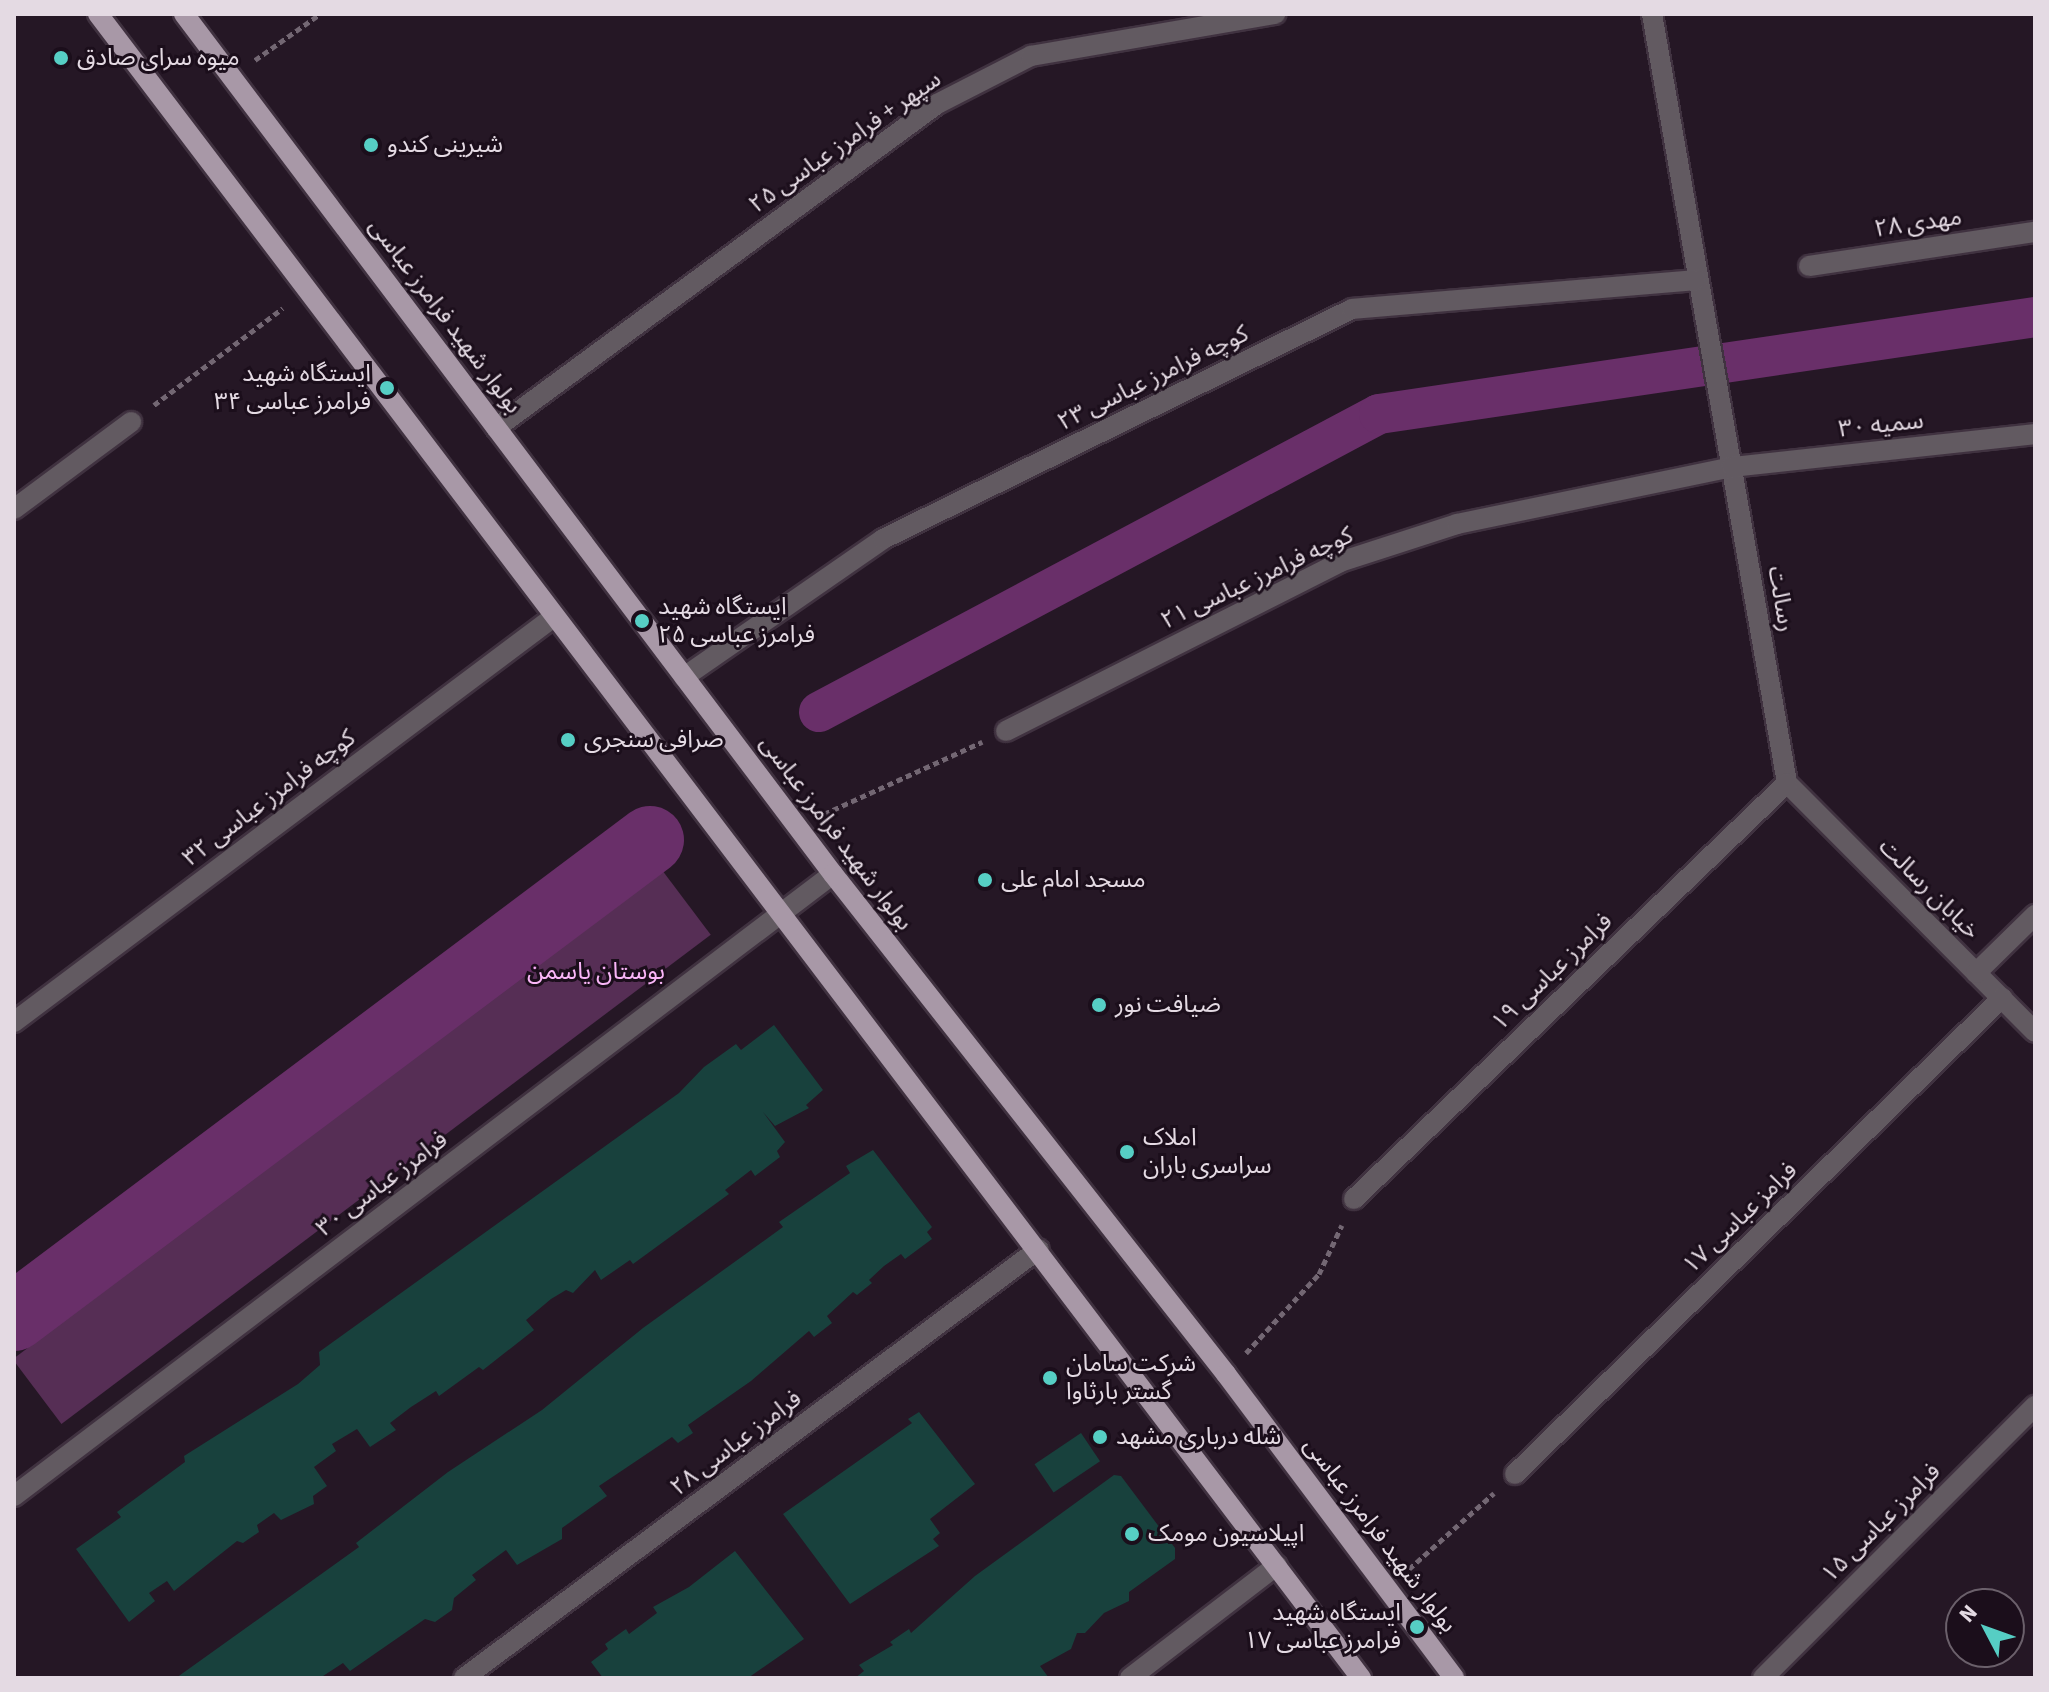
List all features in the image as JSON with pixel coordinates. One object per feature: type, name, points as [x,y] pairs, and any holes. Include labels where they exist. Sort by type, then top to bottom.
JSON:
[{"type":"main road","points":[[98,14],[1039,1249],[1361,1678]]},
{"type":"main road","name":"بولوار شهید فرامرز عباسی","points":[[184,14],[833,874],[1226,1374],[1454,1678]]},
{"type":"street","name":"سپهر + فرامرز عباسی ۲۵","points":[[496,428],[937,104],[1031,56],[1275,14]]},
{"type":"street","points":[[1652,14],[1696,280]]},
{"type":"street","name":"مهدی ۲۸","points":[[1809,266],[2035,232]]},
{"type":"street","name":"رسالت","points":[[1696,280],[1710,343],[1787,783]]},
{"type":"street","name":"کوچه فرامرز عباسی ۲۳","points":[[684,677],[883,539],[1352,309],[1696,280]]},
{"type":"street","points":[[14,509],[131,422]]},
{"type":"street","name":"سمیه ۳۰","points":[[1732,467],[2035,434]]},
{"type":"street","name":"کوچه فرامرز عباسی ۲۱","points":[[1006,731],[1340,562],[1457,524],[1732,467]]},
{"type":"street","name":"کوچه فرامرز عباسی ۳۲","points":[[14,1022],[555,616]]},
{"type":"street","name":"خیابان رسالت","points":[[1787,783],[2035,1032]]},
{"type":"street","name":"فرامرز عباسی ۱۹","points":[[1354,1199],[1787,783]]},
{"type":"street","name":"فرامرز عباسی ۳۰","points":[[14,1496],[833,874]]},
{"type":"street","points":[[1976,973],[2035,915]]},
{"type":"street","name":"فرامز عباسی ۱۷","points":[[1515,1474],[2002,998]]},
{"type":"street","name":"فرامرز عباسی ۲۸","points":[[464,1678],[1039,1249]]},
{"type":"street","name":"فرامرز عباسی ۱۵","points":[[1763,1678],[2035,1406]]},
{"type":"street","points":[[1130,1678],[1277,1565]]},
{"type":"path","points":[[231,77],[320,14]]},
{"type":"path","points":[[131,422],[309,288]]},
{"type":"path","points":[[798,826],[1006,731]]},
{"type":"path","points":[[1226,1374],[1319,1274],[1354,1199]]},
{"type":"path","points":[[1387,1589],[1515,1474]]},
{"type":"green space","name":"بوستان یاسمن","points":[[662,870],[711,935],[61,1424],[14,1358]]},
{"type":"building","points":[[774,1025],[823,1090],[806,1105],[809,1108],[775,1126],[763,1112],[785,1142],[777,1151],[780,1157],[755,1176],[751,1170],[725,1190],[729,1194],[633,1264],[630,1260],[601,1280],[595,1270],[573,1293],[566,1290],[551,1299],[526,1320],[534,1330],[483,1370],[479,1367],[439,1396],[436,1391],[411,1407],[390,1423],[396,1430],[370,1447],[357,1429],[332,1444],[336,1451],[314,1467],[327,1486],[313,1496],[314,1504],[281,1520],[274,1513],[257,1525],[259,1532],[243,1543],[237,1541],[174,1591],[167,1581],[149,1593],[155,1601],[129,1622],[76,1549],[121,1517],[117,1512],[185,1462],[184,1456],[298,1384],[320,1365],[319,1352],[679,1093],[704,1067],[736,1044],[741,1050]]},
{"type":"building","points":[[873,1150],[932,1227],[927,1232],[932,1239],[905,1259],[901,1254],[884,1266],[869,1280],[872,1283],[857,1295],[853,1292],[827,1316],[832,1323],[814,1337],[809,1331],[751,1381],[688,1425],[693,1433],[678,1443],[672,1437],[599,1486],[607,1496],[562,1528],[562,1539],[517,1565],[506,1550],[472,1575],[476,1580],[454,1598],[452,1610],[435,1622],[425,1619],[350,1671],[343,1663],[320,1678],[176,1678],[359,1547],[356,1543],[448,1472],[542,1410],[643,1328],[783,1227],[779,1222],[850,1173],[846,1166]]},
{"type":"building","points":[[919,1412],[975,1484],[930,1519],[940,1533],[933,1539],[939,1546],[850,1604],[783,1514],[912,1423],[908,1419]]},
{"type":"building","points":[[1081,1433],[1100,1461],[1054,1493],[1035,1464]]},
{"type":"building","points":[[1114,1475],[1121,1476],[1175,1548],[1175,1559],[1129,1592],[1129,1601],[1104,1613],[1085,1633],[1077,1633],[1071,1649],[1040,1666],[1049,1678],[855,1678],[864,1671],[859,1665],[893,1645],[890,1642],[909,1629],[911,1633],[975,1576]]},
{"type":"building","points":[[735,1551],[804,1639],[748,1678],[603,1678],[591,1662],[608,1649],[605,1644],[626,1629],[629,1634],[657,1613],[653,1607],[689,1587]]},
{"type":"waterway","points":[[819,712],[1379,414],[2035,317]]},
{"type":"waterway","points":[[14,1317],[650,840]]},
{"type":"place","name":"میوه سرای صادق","points":[[61,58]]},
{"type":"place","name":"شیرینی کندو","points":[[371,145]]},
{"type":"place","name":"ایستگاه شهید فرامرز عباسی ۳۴","points":[[387,388]]},
{"type":"place","name":"ایستگاه شهید فرامرز عباسی ۲۵","points":[[642,621]]},
{"type":"place","name":"صرافی سنجری","points":[[568,740]]},
{"type":"place","name":"مسجد امام علی","points":[[985,880]]},
{"type":"place","name":"ضیافت نور","points":[[1099,1005]]},
{"type":"place","name":"املاک سراسری باران","points":[[1127,1152]]},
{"type":"place","name":"شرکت سامان گستر بارثاوا","points":[[1050,1378]]},
{"type":"place","name":"شله درباری مشهد","points":[[1100,1437]]},
{"type":"place","name":"اپیلاسیون مومک","points":[[1132,1534]]},
{"type":"place","name":"ایستگاه شهید فرامرز عباسی ۱۷","points":[[1417,1627]]}]
